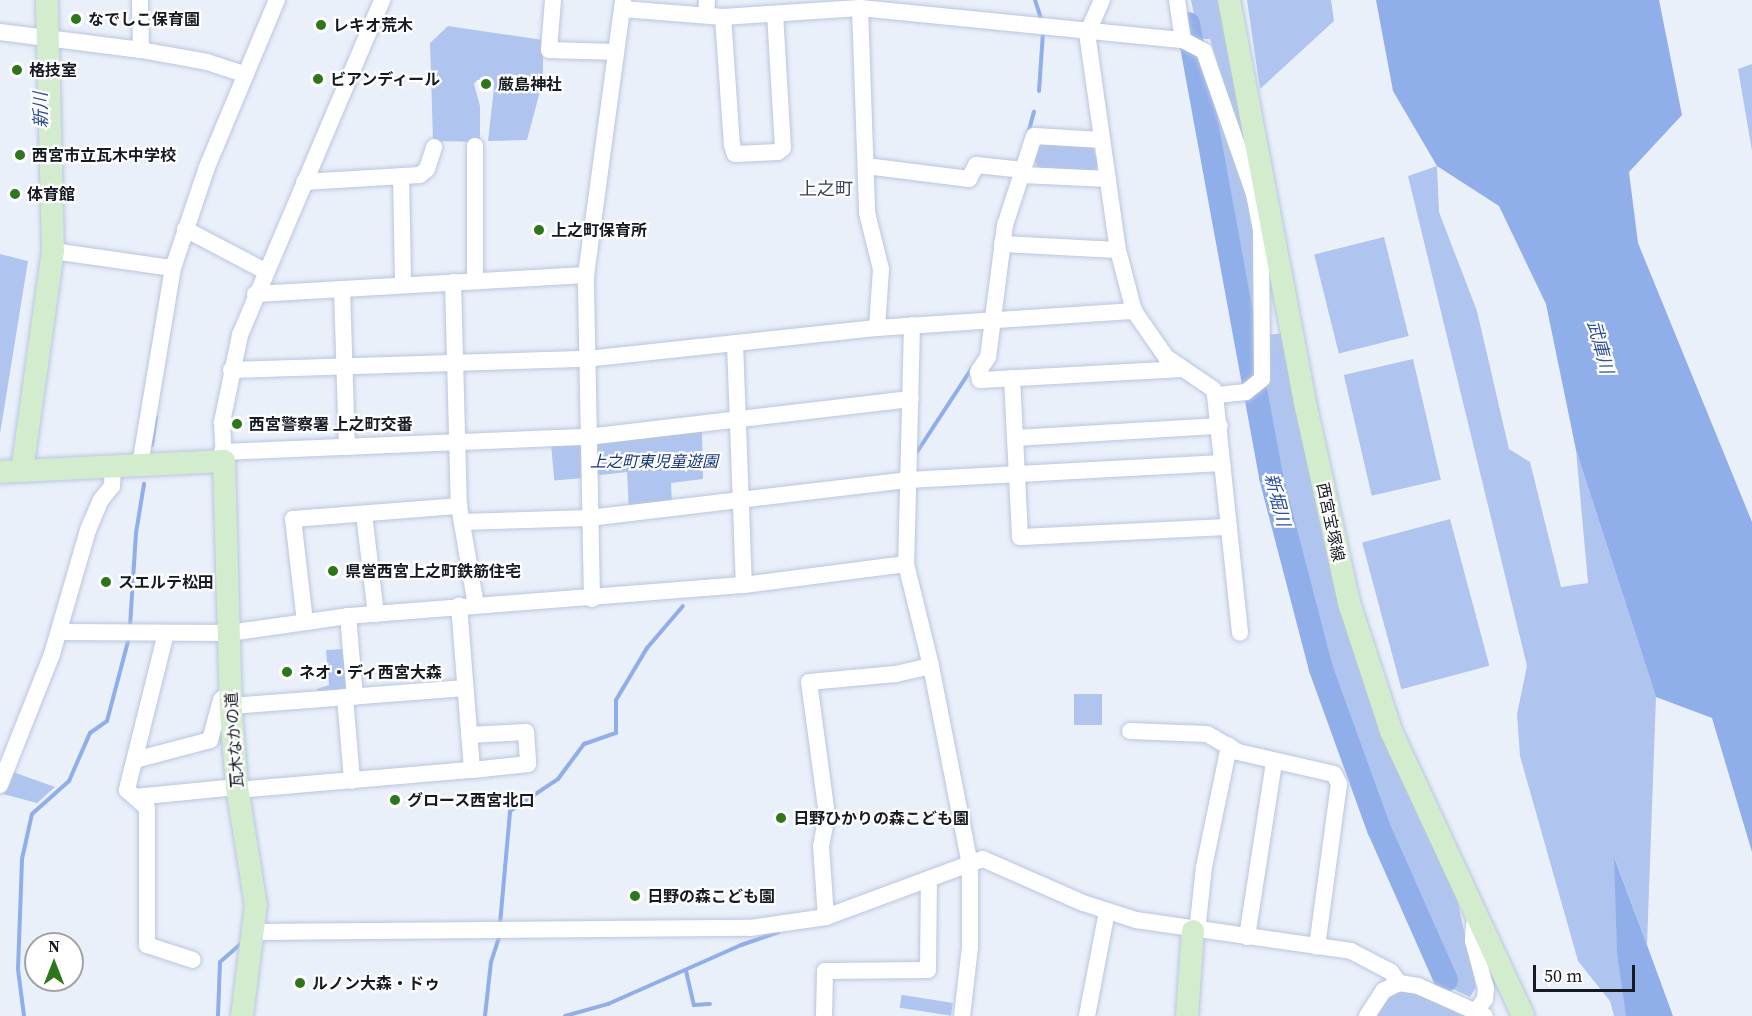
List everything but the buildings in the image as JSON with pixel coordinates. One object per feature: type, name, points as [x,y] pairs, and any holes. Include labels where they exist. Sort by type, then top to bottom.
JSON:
[{"type":"street","points":[[47,0],[53,251],[11,471],[140,465],[347,447],[587,437],[911,399]]},
{"type":"street","points":[[140,0],[141,50]]},
{"type":"street","points":[[140,465],[173,268],[185,229],[245,74],[277,0]]},
{"type":"street","points":[[223,457],[222,422],[231,370],[255,294],[382,0]]},
{"type":"street","points":[[554,0],[549,50],[616,52]]},
{"type":"street","points":[[1102,0],[1087,33],[1118,250],[1134,311],[1166,357],[1213,389],[1215,395],[1220,426],[1219,463],[1240,633]]},
{"type":"street","points":[[1177,0],[1190,44]]},
{"type":"street","name":"西宮宝塚線","points":[[1229,0],[1267,228],[1349,603],[1391,731],[1475,917],[1523,1016]]},
{"type":"street","points":[[592,599],[587,437],[586,275],[622,5],[706,8],[723,17],[860,9],[1190,44],[1204,51],[1267,228],[1264,370],[1254,387],[1215,395]]},
{"type":"street","points":[[860,9],[867,213],[881,269],[877,325]]},
{"type":"street","points":[[723,17],[732,145],[735,154],[750,154],[783,148],[775,14]]},
{"type":"street","points":[[0,32],[49,35],[141,50],[207,62],[245,74]]},
{"type":"street","points":[[1102,140],[1034,136],[1002,244],[988,357],[978,372],[980,380],[1183,369]]},
{"type":"street","points":[[475,146],[475,281]]},
{"type":"street","points":[[304,182],[420,175],[428,169],[434,147]]},
{"type":"street","points":[[866,166],[969,179],[975,165],[1023,173],[1108,179]]},
{"type":"street","points":[[402,176],[403,285]]},
{"type":"street","points":[[185,229],[265,271]]},
{"type":"street","points":[[1002,244],[1118,250]]},
{"type":"street","points":[[53,251],[173,268]]},
{"type":"street","points":[[255,294],[586,275]]},
{"type":"street","points":[[453,282],[461,514],[476,605]]},
{"type":"street","points":[[342,289],[347,447]]},
{"type":"street","points":[[231,370],[586,359],[877,325],[912,325],[1134,311]]},
{"type":"street","points":[[912,325],[906,564],[931,666],[970,865],[970,947],[962,1016]]},
{"type":"street","points":[[735,343],[744,585]]},
{"type":"street","points":[[1012,378],[1020,537],[1228,527]]},
{"type":"street","points":[[1015,438],[1220,426]]},
{"type":"street","name":"瓦木なかの道","points":[[223,457],[230,699],[237,789],[256,905],[255,932],[242,1016]]},
{"type":"street","points":[[305,622],[293,519],[364,514],[589,518],[742,502],[907,480],[1219,463]]},
{"type":"street","points":[[0,785],[59,632],[88,530],[101,500],[112,486],[113,466]]},
{"type":"street","points":[[364,514],[376,614]]},
{"type":"street","points":[[59,632],[229,633],[348,616],[459,606],[592,599],[744,585],[906,564]]},
{"type":"street","points":[[459,606],[472,770]]},
{"type":"street","points":[[348,616],[352,781]]},
{"type":"street","points":[[166,633],[127,790],[147,808],[147,945],[193,960]]},
{"type":"street","points":[[826,917],[821,846],[827,815],[809,682],[896,674],[931,666]]},
{"type":"street","points":[[135,760],[210,741],[221,700],[350,697],[465,688]]},
{"type":"street","points":[[1130,731],[1207,734],[1229,746],[1274,763],[1334,774],[1339,784],[1317,946]]},
{"type":"street","points":[[135,797],[352,781],[528,764],[526,732],[469,735]]},
{"type":"street","points":[[1187,1016],[1204,867],[1229,746]]},
{"type":"street","points":[[1247,937],[1274,763]]},
{"type":"street","points":[[255,932],[750,928],[826,917],[983,859],[1107,911],[1195,931],[1317,946],[1365,957],[1391,972],[1399,983]]},
{"type":"street","points":[[824,1016],[825,971],[928,970],[929,879]]},
{"type":"street","points":[[1087,1016],[1107,911]]},
{"type":"street","points":[[1368,1016],[1383,991],[1399,983],[1418,986],[1480,1014],[1486,989],[1473,941],[1475,917]]},
{"type":"green space","points":[[1191,0],[1227,0],[1252,175],[1210,39],[1199,39]]},
{"type":"green space","points":[[1247,0],[1331,0],[1334,21],[1260,89]]},
{"type":"green space","name":"厳島神社","points":[[448,26],[543,40],[543,80],[527,140],[488,141],[494,88],[490,80],[477,80],[474,84],[480,106],[480,142],[433,141],[430,43]]},
{"type":"green space","points":[[1197,55],[1252,196],[1257,326],[1252,328]]},
{"type":"green space","points":[[1752,64],[1752,151],[1738,69]]},
{"type":"green space","points":[[1046,142],[1091,144],[1099,164],[1093,172],[1040,170],[1034,160],[1038,147]]},
{"type":"green space","points":[[1437,166],[1439,212],[1477,311],[1509,449],[1530,462],[1561,587],[1588,583],[1576,450],[1656,697],[1647,945],[1615,859],[1630,1016],[1614,1016],[1610,1001],[1578,961],[1520,756],[1517,714],[1527,666],[1408,176]]},
{"type":"green space","points":[[1384,237],[1409,336],[1339,353],[1314,254]]},
{"type":"green space","points":[[0,254],[28,261],[0,434]]},
{"type":"green space","points":[[1283,333],[1330,554],[1452,875],[1476,987],[1470,997],[1438,982],[1343,762],[1319,696],[1289,518],[1261,391],[1267,335]]},
{"type":"green space","points":[[1413,359],[1441,480],[1372,496],[1344,375]]},
{"type":"green space","name":"上之町東児童遊園","points":[[702,429],[703,479],[671,483],[672,505],[629,510],[627,472],[593,476],[595,441]]},
{"type":"green space","points":[[582,442],[585,478],[554,481],[551,445]]},
{"type":"green space","points":[[1450,519],[1489,666],[1401,689],[1362,543]]},
{"type":"green space","points":[[345,649],[349,689],[318,696],[317,689],[329,685],[326,650]]},
{"type":"green space","points":[[1074,694],[1102,694],[1102,725],[1074,725]]},
{"type":"green space","points":[[13,772],[55,787],[37,803],[3,794]]},
{"type":"green space","points":[[1409,988],[1472,1016],[1372,1016],[1387,995]]},
{"type":"green space","points":[[902,995],[953,1003],[951,1016],[900,1008]]},
{"type":"water","name":"武庫川","points":[[1376,0],[1659,0],[1682,115],[1629,172],[1638,243],[1752,522],[1752,852],[1712,718],[1656,697],[1576,450],[1546,304],[1499,206],[1437,166],[1393,91]]},
{"type":"water","points":[[1614,857],[1673,1016],[1626,1016],[1617,952]]},
{"type":"waterway","points":[[1035,0],[1042,22]]},
{"type":"waterway","name":"新堀川","points":[[1188,24],[1271,477],[1321,669],[1379,829],[1446,980]]},
{"type":"waterway","points":[[1039,91],[1043,33]]},
{"type":"waterway","points":[[1028,134],[1034,112]]},
{"type":"waterway","points":[[917,452],[972,368]]},
{"type":"waterway","points":[[152,445],[156,417]]},
{"type":"waterway","points":[[130,626],[136,533],[144,484]]},
{"type":"waterway","points":[[500,924],[510,811],[558,779],[584,744],[616,733],[616,700],[647,648],[683,606]]},
{"type":"waterway","points":[[24,1016],[18,969],[22,859],[32,814],[69,781],[90,733],[107,721],[129,638]]},
{"type":"waterway","points":[[565,1016],[608,1004],[741,945],[778,932]]},
{"type":"waterway","points":[[485,1016],[491,962],[500,935]]},
{"type":"waterway","points":[[218,1016],[220,962],[243,942]]},
{"type":"waterway","points":[[686,971],[694,1005],[710,1004]]},
{"type":"place","name":"なでしこ保育園","points":[[76,19]]},
{"type":"place","name":"レキオ荒木","points":[[321,25]]},
{"type":"place","name":"格技室","points":[[17,70]]},
{"type":"place","name":"ビアンディール","points":[[318,79]]},
{"type":"place","name":"厳島神社","points":[[486,84]]},
{"type":"place","name":"西宮市立瓦木中学校","points":[[20,155]]},
{"type":"place","name":"体育館","points":[[15,194]]},
{"type":"place","name":"上之町保育所","points":[[539,230]]},
{"type":"place","name":"西宮警察署 上之町交番","points":[[237,424]]},
{"type":"place","name":"県営西宮上之町鉄筋住宅","points":[[333,571]]},
{"type":"place","name":"スエルテ松田","points":[[106,582]]},
{"type":"place","name":"ネオ・ディ西宮大森","points":[[287,672]]},
{"type":"place","name":"グロース西宮北口","points":[[395,800]]},
{"type":"place","name":"日野ひかりの森こども園","points":[[781,818]]},
{"type":"place","name":"日野の森こども園","points":[[635,896]]},
{"type":"place","name":"ルノン大森・ドゥ","points":[[300,983]]},
{"type":"district","name":"上之町","points":[[826,189]]},
{"type":"water label","name":"新川","points":[[41,110]]}]
